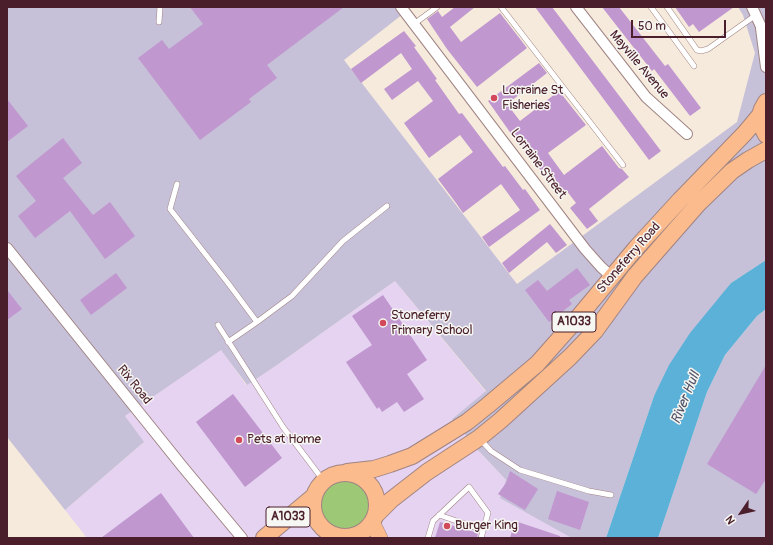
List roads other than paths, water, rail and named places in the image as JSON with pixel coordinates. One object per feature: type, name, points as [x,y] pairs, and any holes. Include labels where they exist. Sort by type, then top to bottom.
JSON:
[{"type":"highway","name":"Stoneferry Road","points":[[347,472],[374,469],[412,456],[467,422],[537,364],[680,200],[741,138],[764,104]]},
{"type":"highway","points":[[764,104],[761,125],[766,135]]},
{"type":"highway","name":"Stoneferry Road","points":[[374,518],[391,500],[427,472],[479,438],[531,394],[595,331],[635,276],[712,189],[732,171],[766,150]]},
{"type":"highway","points":[[347,472],[361,477],[372,487],[376,496],[377,506],[374,518],[366,529],[359,534],[350,537],[332,537],[321,527],[315,518],[312,508],[313,497],[323,480],[330,475],[347,472]]},
{"type":"highway","name":"A1033","points":[[264,538],[313,497]]},
{"type":"main road","points":[[374,518],[380,538]]},
{"type":"street","name":"Lorraine Street","points":[[401,7],[585,249],[612,277]]},
{"type":"street","name":"Mayville Avenue","points":[[576,7],[646,97],[687,134]]},
{"type":"street","points":[[754,11],[763,32],[766,67]]},
{"type":"street","name":"Rix Road","points":[[7,248],[182,466],[242,538]]},
{"type":"lane","points":[[159,22],[160,7]]},
{"type":"lane","points":[[414,24],[437,7]]},
{"type":"lane","points":[[501,7],[623,165]]},
{"type":"lane","points":[[651,7],[694,66]]},
{"type":"lane","points":[[667,7],[697,50],[701,51],[708,49],[754,11]]},
{"type":"lane","points":[[177,184],[170,209],[257,322]]},
{"type":"lane","points":[[228,342],[292,296],[343,241],[387,206]]},
{"type":"lane","points":[[218,325],[282,427],[323,480]]},
{"type":"lane","points":[[479,438],[491,451],[520,470],[589,491],[611,496]]},
{"type":"lane","points":[[428,538],[433,521],[469,487],[488,513],[481,538]]},
{"type":"lane","points":[[438,515],[483,530]]},
{"type":"water","name":"River Hull","points":[[766,260],[766,309],[757,316],[725,355],[707,392],[658,538],[606,538],[654,396],[669,365],[690,333],[731,283]]},
{"type":"place","name":"Lorraine St Fisheries","points":[[494,98]]},
{"type":"place","name":"Stoneferry Primary School","points":[[383,323]]},
{"type":"place","name":"Pets at Home","points":[[239,440]]},
{"type":"place","name":"Burger King","points":[[447,526]]}]
